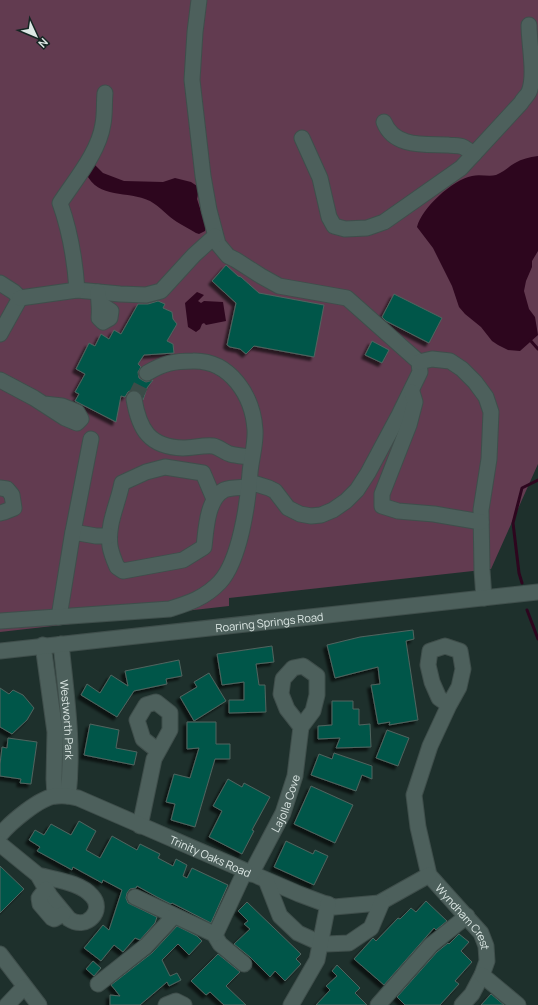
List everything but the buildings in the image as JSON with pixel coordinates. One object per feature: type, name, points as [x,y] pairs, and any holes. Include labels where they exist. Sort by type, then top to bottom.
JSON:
[{"type":"street","points":[[199,0],[192,80],[203,176],[209,210],[218,244],[228,256],[279,286],[347,298],[419,362],[420,372],[371,467],[357,490],[346,501],[333,510],[321,515],[311,516],[300,514],[288,508],[275,492],[269,488],[250,485],[224,490],[214,498],[208,517],[204,547],[183,560],[123,570],[117,567],[110,547],[109,536],[111,522],[122,483],[146,472],[165,467],[202,473],[214,498]]},
{"type":"street","points":[[302,138],[320,178],[329,217],[334,226],[345,230],[367,228],[384,222],[461,168],[521,103],[529,92],[532,71],[529,25]]},
{"type":"street","points":[[77,290],[70,236],[60,203],[89,159],[100,138],[103,124],[105,93]]},
{"type":"street","points":[[384,122],[388,130],[405,142],[424,145],[463,147],[474,154]]},
{"type":"street","points":[[20,298],[77,290],[99,297],[146,295],[161,291],[194,255],[215,236]]},
{"type":"street","points":[[0,283],[20,298]]},
{"type":"street","points":[[0,334],[20,298]]},
{"type":"street","points":[[419,362],[432,359],[450,361],[462,369],[475,382],[486,397],[491,412],[489,458],[481,510],[484,598]]},
{"type":"street","points":[[0,621],[170,609],[191,603],[206,594],[220,582],[229,567],[237,546],[246,512],[250,485],[255,430],[252,411],[246,395],[235,379],[226,370],[204,361],[170,362],[147,373]]},
{"type":"street","points":[[0,380],[44,404]]},
{"type":"street","points":[[412,389],[415,402],[409,425],[382,494],[382,506],[398,510],[481,522]]},
{"type":"street","points":[[134,399],[139,423],[146,433],[156,442],[183,448],[215,446],[230,454],[252,457]]},
{"type":"street","points":[[59,617],[73,532],[91,440]]},
{"type":"street","points":[[0,488],[7,489],[12,496],[14,508],[0,513]]},
{"type":"street","points":[[73,532],[96,536],[109,536]]},
{"type":"street","name":"Roaring Springs Road","points":[[0,651],[43,645],[538,592]]},
{"type":"street","name":"Westworth Park","points":[[61,644],[70,735],[70,780],[62,796]]},
{"type":"street","name":"Westworth Park","points":[[43,645],[55,732],[54,779],[62,796]]},
{"type":"street","points":[[429,875],[418,827],[414,795],[430,746],[449,705]]},
{"type":"street","name":"Lajolla Cove","points":[[214,934],[283,813],[295,776],[301,727]]},
{"type":"street","points":[[140,826],[154,759],[158,751]]},
{"type":"street","points":[[0,835],[23,813],[62,796]]},
{"type":"street","name":"Trinity Oaks Road","points":[[62,796],[78,798],[266,880],[334,907],[382,902],[429,875]]},
{"type":"street","points":[[2,850],[38,875],[78,886],[92,896],[96,907],[95,912],[89,920],[81,923],[73,922],[63,914],[38,875]]},
{"type":"street","name":"Wyndham Crest","points":[[429,875],[481,933],[486,946],[487,961],[482,975],[472,994],[462,1005]]},
{"type":"street","points":[[266,880],[280,916],[298,934],[320,943],[349,943],[372,928],[382,902]]},
{"type":"street","points":[[136,897],[214,934],[220,944],[244,964]]},
{"type":"street","points":[[292,1005],[317,960],[328,904]]},
{"type":"street","points":[[98,984],[146,946],[174,916]]},
{"type":"street","points":[[378,1005],[431,945],[467,916]]},
{"type":"street","points":[[0,954],[39,1005]]},
{"type":"street","points":[[482,975],[518,1005]]},
{"type":"street","points":[[7,1005],[24,987]]},
{"type":"street","points":[[166,1005],[176,1002],[184,1005]]},
{"type":"shaded area","points":[[0,0],[538,0],[538,464],[491,569],[229,598],[229,606],[0,632]]},
{"type":"shaded area","points":[[538,156],[538,251],[532,261],[532,267],[526,281],[524,291],[529,309],[535,317],[538,335],[520,351],[508,350],[492,341],[481,327],[459,307],[452,286],[433,248],[417,227],[431,204],[456,183],[472,176],[496,175],[520,160]]},
{"type":"shaded area","points":[[94,164],[103,173],[124,181],[163,182],[175,178],[191,182],[199,189],[197,199],[206,227],[205,231],[199,234],[196,233],[173,220],[150,201],[106,191],[98,187],[91,182],[86,173]]},
{"type":"shaded area","points":[[197,292],[204,295],[198,301],[201,303],[204,301],[223,302],[226,321],[206,325],[204,323],[196,332],[188,327],[185,303]]},
{"type":"waterway","points":[[530,340],[538,349]]},
{"type":"waterway","points":[[522,583],[519,573],[513,523],[522,488],[538,480]]},
{"type":"waterway","points":[[527,610],[538,639]]},
{"type":"tunnel","points":[[134,399],[147,373]]}]
